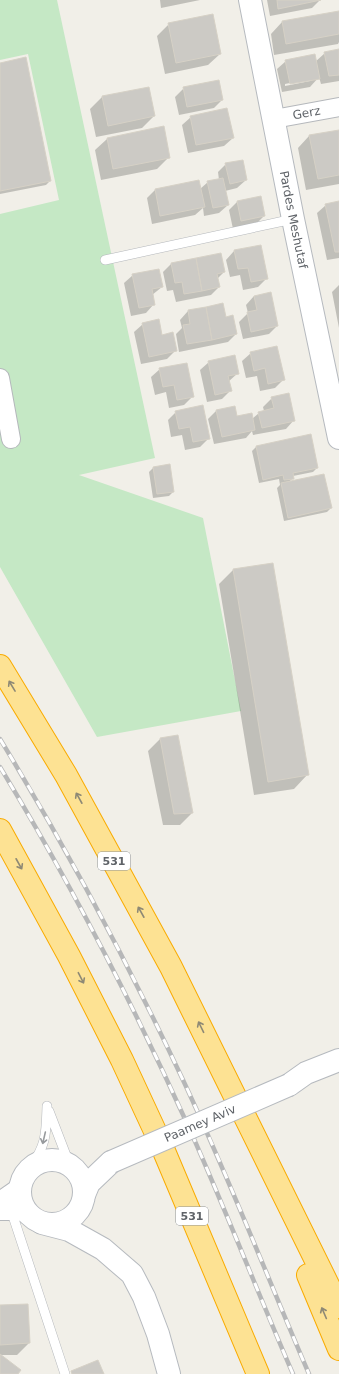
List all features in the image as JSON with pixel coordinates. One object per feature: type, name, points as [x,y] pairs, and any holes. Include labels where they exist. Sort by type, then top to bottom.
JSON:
[{"type":"highway","name":"531","points":[[0,666],[66,775],[112,858],[171,967],[219,1062],[339,1349]]},
{"type":"highway","name":"531","points":[[0,830],[69,956],[122,1060],[161,1144],[258,1374]]},
{"type":"highway","points":[[122,1060],[243,1374]]},
{"type":"highway","points":[[219,1062],[339,1307]]},
{"type":"street","name":"Pardes Meshutaf","points":[[250,0],[292,219],[339,438]]},
{"type":"street","name":"Gerz","points":[[274,119],[339,107]]},
{"type":"street","points":[[0,378],[11,439]]},
{"type":"street","name":"Paamey Aviv","points":[[289,1086],[306,1073],[339,1060]]},
{"type":"street","name":"Paamey Aviv","points":[[70,1164],[81,1166],[111,1162],[289,1086],[339,1071]]},
{"type":"street","points":[[17,1212],[22,1180],[30,1168],[36,1163],[48,1159],[60,1160],[70,1164],[81,1178],[88,1220],[103,1250]]},
{"type":"street","name":"Paamey Aviv","points":[[84,1197],[89,1183],[111,1162]]},
{"type":"street","points":[[17,1212],[25,1210],[21,1202],[20,1187]]},
{"type":"street","points":[[17,1212],[55,1224],[66,1221],[79,1210],[84,1197]]},
{"type":"street","points":[[17,1212],[69,1230],[103,1250],[132,1274],[144,1297],[158,1334],[169,1374]]},
{"type":"lane","points":[[105,260],[292,219]]},
{"type":"lane","points":[[30,1168],[39,1155],[46,1137],[47,1106],[70,1164]]},
{"type":"lane","points":[[17,1212],[65,1374]]},
{"type":"green space","points":[[0,0],[57,0],[155,458],[79,475],[203,518],[241,711],[97,737],[0,567],[0,214],[59,200],[28,54],[0,60]]},
{"type":"building","points":[[277,0],[321,0],[278,9]]},
{"type":"building","points":[[339,11],[339,34],[286,44],[282,21]]},
{"type":"building","points":[[213,14],[221,54],[176,63],[168,23]]},
{"type":"building","points":[[339,49],[339,75],[329,76],[324,52]]},
{"type":"building","points":[[315,54],[320,79],[290,84],[285,60]]},
{"type":"building","points":[[26,57],[51,181],[0,191],[0,63]]},
{"type":"building","points":[[219,80],[223,100],[187,107],[183,87]]},
{"type":"building","points":[[149,87],[155,116],[108,126],[102,96]]},
{"type":"building","points":[[227,108],[234,138],[196,145],[190,116]]},
{"type":"building","points":[[164,126],[170,158],[113,169],[107,138]]},
{"type":"building","points":[[339,130],[339,175],[318,179],[309,135]]},
{"type":"building","points":[[243,160],[247,180],[230,184],[225,163]]},
{"type":"building","points":[[223,178],[229,205],[213,208],[207,181]]},
{"type":"building","points":[[199,180],[205,207],[160,216],[155,189]]},
{"type":"building","points":[[261,196],[265,216],[241,221],[237,201]]},
{"type":"building","points":[[339,201],[339,252],[335,252],[325,204]]},
{"type":"building","points":[[261,245],[268,279],[251,282],[248,268],[238,269],[234,250]]},
{"type":"building","points":[[221,253],[225,272],[217,274],[220,287],[202,291],[196,258]]},
{"type":"building","points":[[196,258],[202,291],[184,294],[182,282],[175,283],[171,263]]},
{"type":"building","points":[[159,269],[163,287],[152,289],[155,305],[139,308],[132,274]]},
{"type":"building","points":[[271,292],[278,326],[251,332],[247,312],[257,310],[254,296]]},
{"type":"building","points":[[223,303],[226,317],[233,315],[237,334],[212,340],[206,307]]},
{"type":"building","points":[[206,307],[212,340],[187,344],[183,325],[190,324],[188,310]]},
{"type":"building","points":[[159,319],[162,335],[173,332],[177,351],[149,357],[142,323]]},
{"type":"building","points":[[277,346],[285,380],[268,384],[265,368],[254,371],[250,352]]},
{"type":"building","points":[[235,355],[239,374],[228,376],[232,391],[215,395],[208,361]]},
{"type":"building","points":[[187,363],[194,397],[177,400],[174,385],[163,387],[159,368]]},
{"type":"building","points":[[289,393],[295,421],[262,428],[258,412],[274,408],[271,397]]},
{"type":"building","points":[[203,405],[210,439],[193,442],[190,427],[179,429],[175,411]]},
{"type":"building","points":[[235,406],[237,416],[252,413],[255,430],[222,437],[216,410]]},
{"type":"building","points":[[311,434],[318,468],[293,473],[294,479],[284,480],[283,475],[263,480],[256,446]]},
{"type":"building","points":[[170,464],[174,492],[157,494],[153,467]]},
{"type":"building","points":[[324,474],[332,508],[288,518],[281,483]]},
{"type":"building","points":[[273,563],[309,775],[268,782],[233,569]]},
{"type":"building","points":[[178,735],[193,813],[174,814],[160,738]]},
{"type":"building","points":[[28,1304],[30,1343],[0,1345],[0,1305]]},
{"type":"building","points":[[0,1354],[21,1370],[18,1374],[0,1374]]},
{"type":"building","points":[[98,1360],[104,1374],[72,1374],[71,1371]]},
{"type":"railway","points":[[0,739],[73,864],[119,950],[162,1036],[216,1153],[309,1374]]},
{"type":"railway","points":[[0,767],[77,901],[147,1037],[203,1160],[293,1374]]}]
